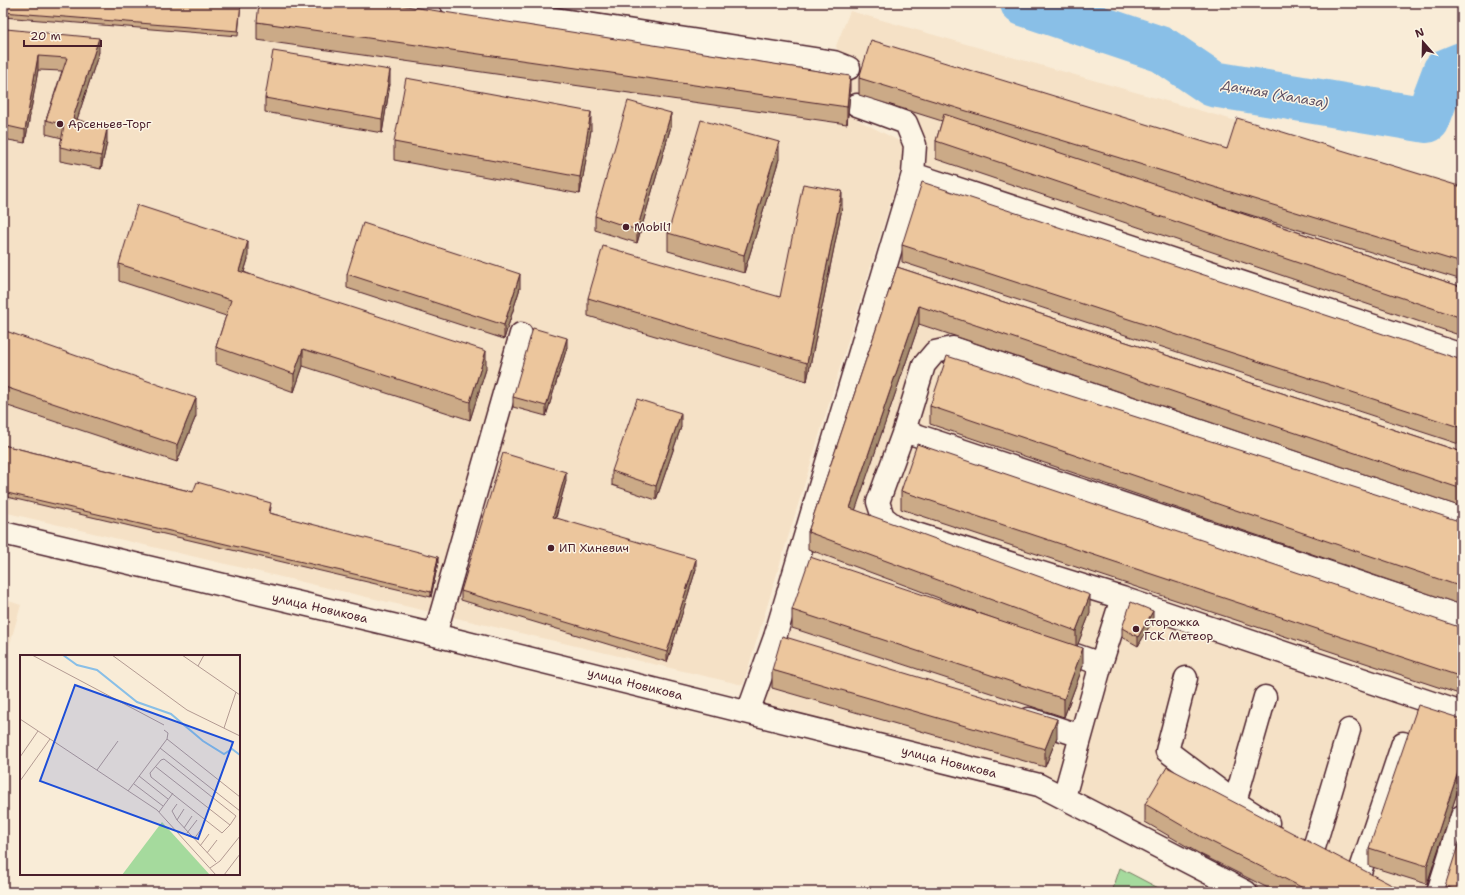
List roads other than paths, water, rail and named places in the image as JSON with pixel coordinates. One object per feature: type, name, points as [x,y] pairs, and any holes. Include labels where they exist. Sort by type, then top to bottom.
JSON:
[{"type":"street","points":[[451,3],[826,61],[849,68]]},
{"type":"street","points":[[748,712],[775,637],[884,266],[913,174],[915,145],[906,123],[857,105]]},
{"type":"street","points":[[913,174],[1462,355]]},
{"type":"street","points":[[884,266],[906,274]]},
{"type":"street","points":[[435,635],[521,334]]},
{"type":"street","points":[[1462,519],[953,348],[935,352],[924,365],[904,431],[878,502],[883,517],[897,528],[1122,598],[1462,713]]},
{"type":"street","points":[[904,431],[1462,616]]},
{"type":"street","name":"улица Новикова","points":[[3,533],[435,635],[1039,785],[1246,892]]},
{"type":"street","points":[[798,557],[820,565]]},
{"type":"street","points":[[1064,798],[1101,664],[1122,598]]},
{"type":"street","points":[[775,637],[797,644]]},
{"type":"street","points":[[1034,641],[1101,664]]},
{"type":"street","points":[[1186,678],[1167,751],[1235,802],[1336,865],[1367,882],[1403,742]]},
{"type":"street","points":[[1235,802],[1266,697]]},
{"type":"street","points":[[1006,712],[1081,736]]},
{"type":"street","points":[[1313,851],[1349,730]]},
{"type":"street","points":[[1438,892],[1462,816]]},
{"type":"waterway","name":"Дачная (Халаза)","points":[[1023,3],[1163,50],[1213,84],[1427,120],[1445,72],[1462,65]]},
{"type":"place","name":"Арсеньев-Торг","points":[[60,124]]},
{"type":"place","name":"Mobil1","points":[[626,227]]},
{"type":"place","name":"ИП Хиневич","points":[[551,548]]},
{"type":"place","name":"сторожка ГСК Метеор","points":[[1136,629]]}]
